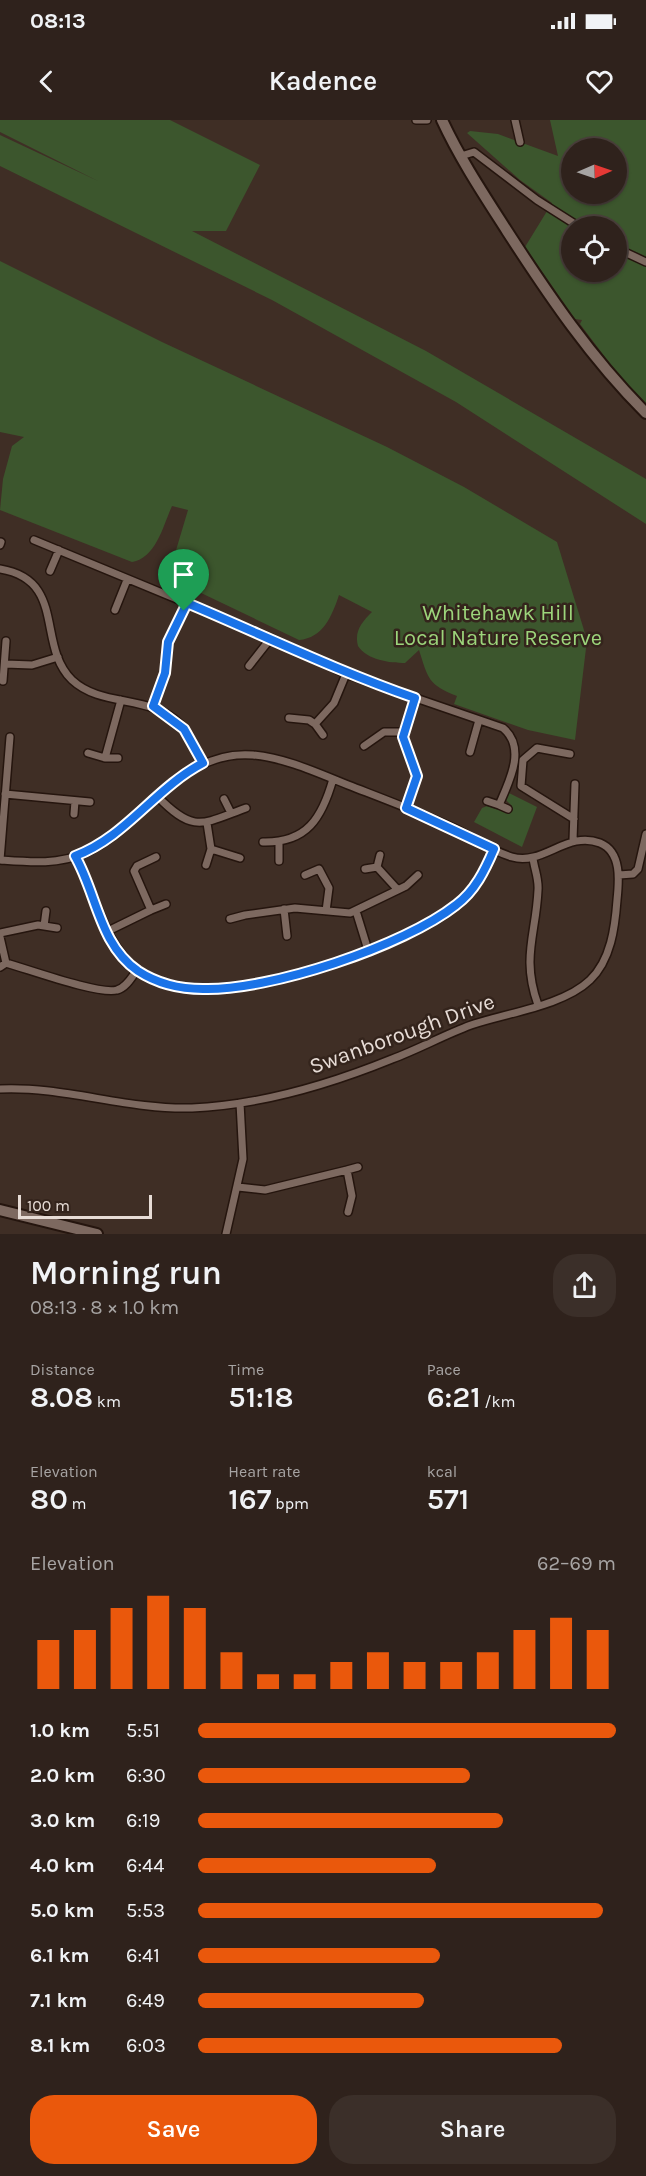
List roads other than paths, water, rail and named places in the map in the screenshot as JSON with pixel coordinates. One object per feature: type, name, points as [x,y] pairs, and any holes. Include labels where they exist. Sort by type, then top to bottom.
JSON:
[{"type":"street","points":[[416,120],[428,120]]},
{"type":"street","points":[[442,120],[460,156],[572,328],[599,363],[646,413]]},
{"type":"street","points":[[515,120],[520,141]]},
{"type":"street","points":[[460,156],[474,152],[537,200],[562,216]]},
{"type":"street","points":[[627,253],[646,262]]},
{"type":"street","points":[[34,540],[271,638],[346,674],[502,728],[513,742],[513,768],[499,805]]},
{"type":"street","points":[[50,571],[59,550]]},
{"type":"street","points":[[0,569],[23,577],[40,593],[47,612],[57,657],[69,677],[83,688],[121,700],[153,706],[184,729],[203,763]]},
{"type":"street","points":[[116,610],[127,580]]},
{"type":"street","points":[[153,706],[165,673],[168,642],[187,603]]},
{"type":"street","points":[[249,666],[271,638]]},
{"type":"street","points":[[3,681],[6,641]]},
{"type":"street","points":[[5,664],[33,665],[57,657]]},
{"type":"street","points":[[315,724],[334,703],[346,674]]},
{"type":"street","points":[[406,808],[417,776],[407,751],[404,732],[415,698]]},
{"type":"street","points":[[105,758],[121,700]]},
{"type":"street","points":[[289,718],[309,720],[323,735]]},
{"type":"street","points":[[470,752],[478,720]]},
{"type":"street","points":[[364,746],[384,732],[404,732]]},
{"type":"street","points":[[10,737],[0,860],[46,862],[75,856],[111,837],[157,796],[203,763],[222,757],[256,755],[280,760],[406,808],[513,857],[533,858],[573,840],[575,784]]},
{"type":"street","points":[[570,753],[537,748],[523,760],[521,786],[574,819]]},
{"type":"street","points":[[88,753],[105,758],[118,758]]},
{"type":"street","points":[[0,755],[9,756]]},
{"type":"street","points":[[263,842],[279,843],[301,834],[313,824],[324,806],[333,779]]},
{"type":"street","points":[[5,795],[90,802]]},
{"type":"street","points":[[157,796],[186,819],[207,824],[246,808]]},
{"type":"street","points":[[224,799],[231,813]]},
{"type":"street","points":[[74,814],[75,801]]},
{"type":"street","points":[[487,801],[508,809]]},
{"type":"street","points":[[206,865],[211,849],[207,824]]},
{"type":"street","points":[[619,875],[633,874],[639,869],[646,834]]},
{"type":"street","name":"Swanborough Drive","points":[[0,1089],[36,1090],[158,1107],[240,1103],[282,1095],[353,1073],[469,1026],[538,1005],[578,989],[599,970],[611,941],[619,875],[617,862],[607,847],[591,841],[573,840]]},
{"type":"street","points":[[279,843],[279,861]]},
{"type":"street","points":[[211,849],[240,858]]},
{"type":"street","points":[[75,856],[106,932],[116,948],[137,970],[161,982],[180,987],[222,989],[302,974],[368,950],[425,925],[458,904],[477,883],[494,849]]},
{"type":"street","points":[[377,867],[380,855]]},
{"type":"street","points":[[151,910],[134,871],[137,866],[156,858]]},
{"type":"street","points":[[533,858],[538,888],[530,934],[529,959],[538,1005]]},
{"type":"street","points":[[365,868],[377,867]]},
{"type":"street","points":[[377,867],[398,890]]},
{"type":"street","points":[[305,875],[319,869],[329,888],[326,911]]},
{"type":"street","points":[[230,920],[284,909],[343,914],[356,911],[398,890],[418,875]]},
{"type":"street","points":[[106,932],[166,904]]},
{"type":"street","points":[[284,909],[287,936]]},
{"type":"street","points":[[44,926],[46,911]]},
{"type":"street","points":[[356,911],[368,950]]},
{"type":"street","points":[[0,933],[38,925],[57,928]]},
{"type":"street","points":[[0,938],[3,965],[114,991],[123,987],[137,970]]},
{"type":"street","points":[[226,1234],[238,1187],[243,1144],[240,1103]]},
{"type":"street","points":[[238,1187],[265,1190],[358,1167]]},
{"type":"street","points":[[346,1170],[352,1196],[348,1212]]},
{"type":"street","points":[[0,1210],[97,1234]]},
{"type":"park label","name":"Whitehawk Hill Local Nature Reserve","points":[[498,626]]}]
